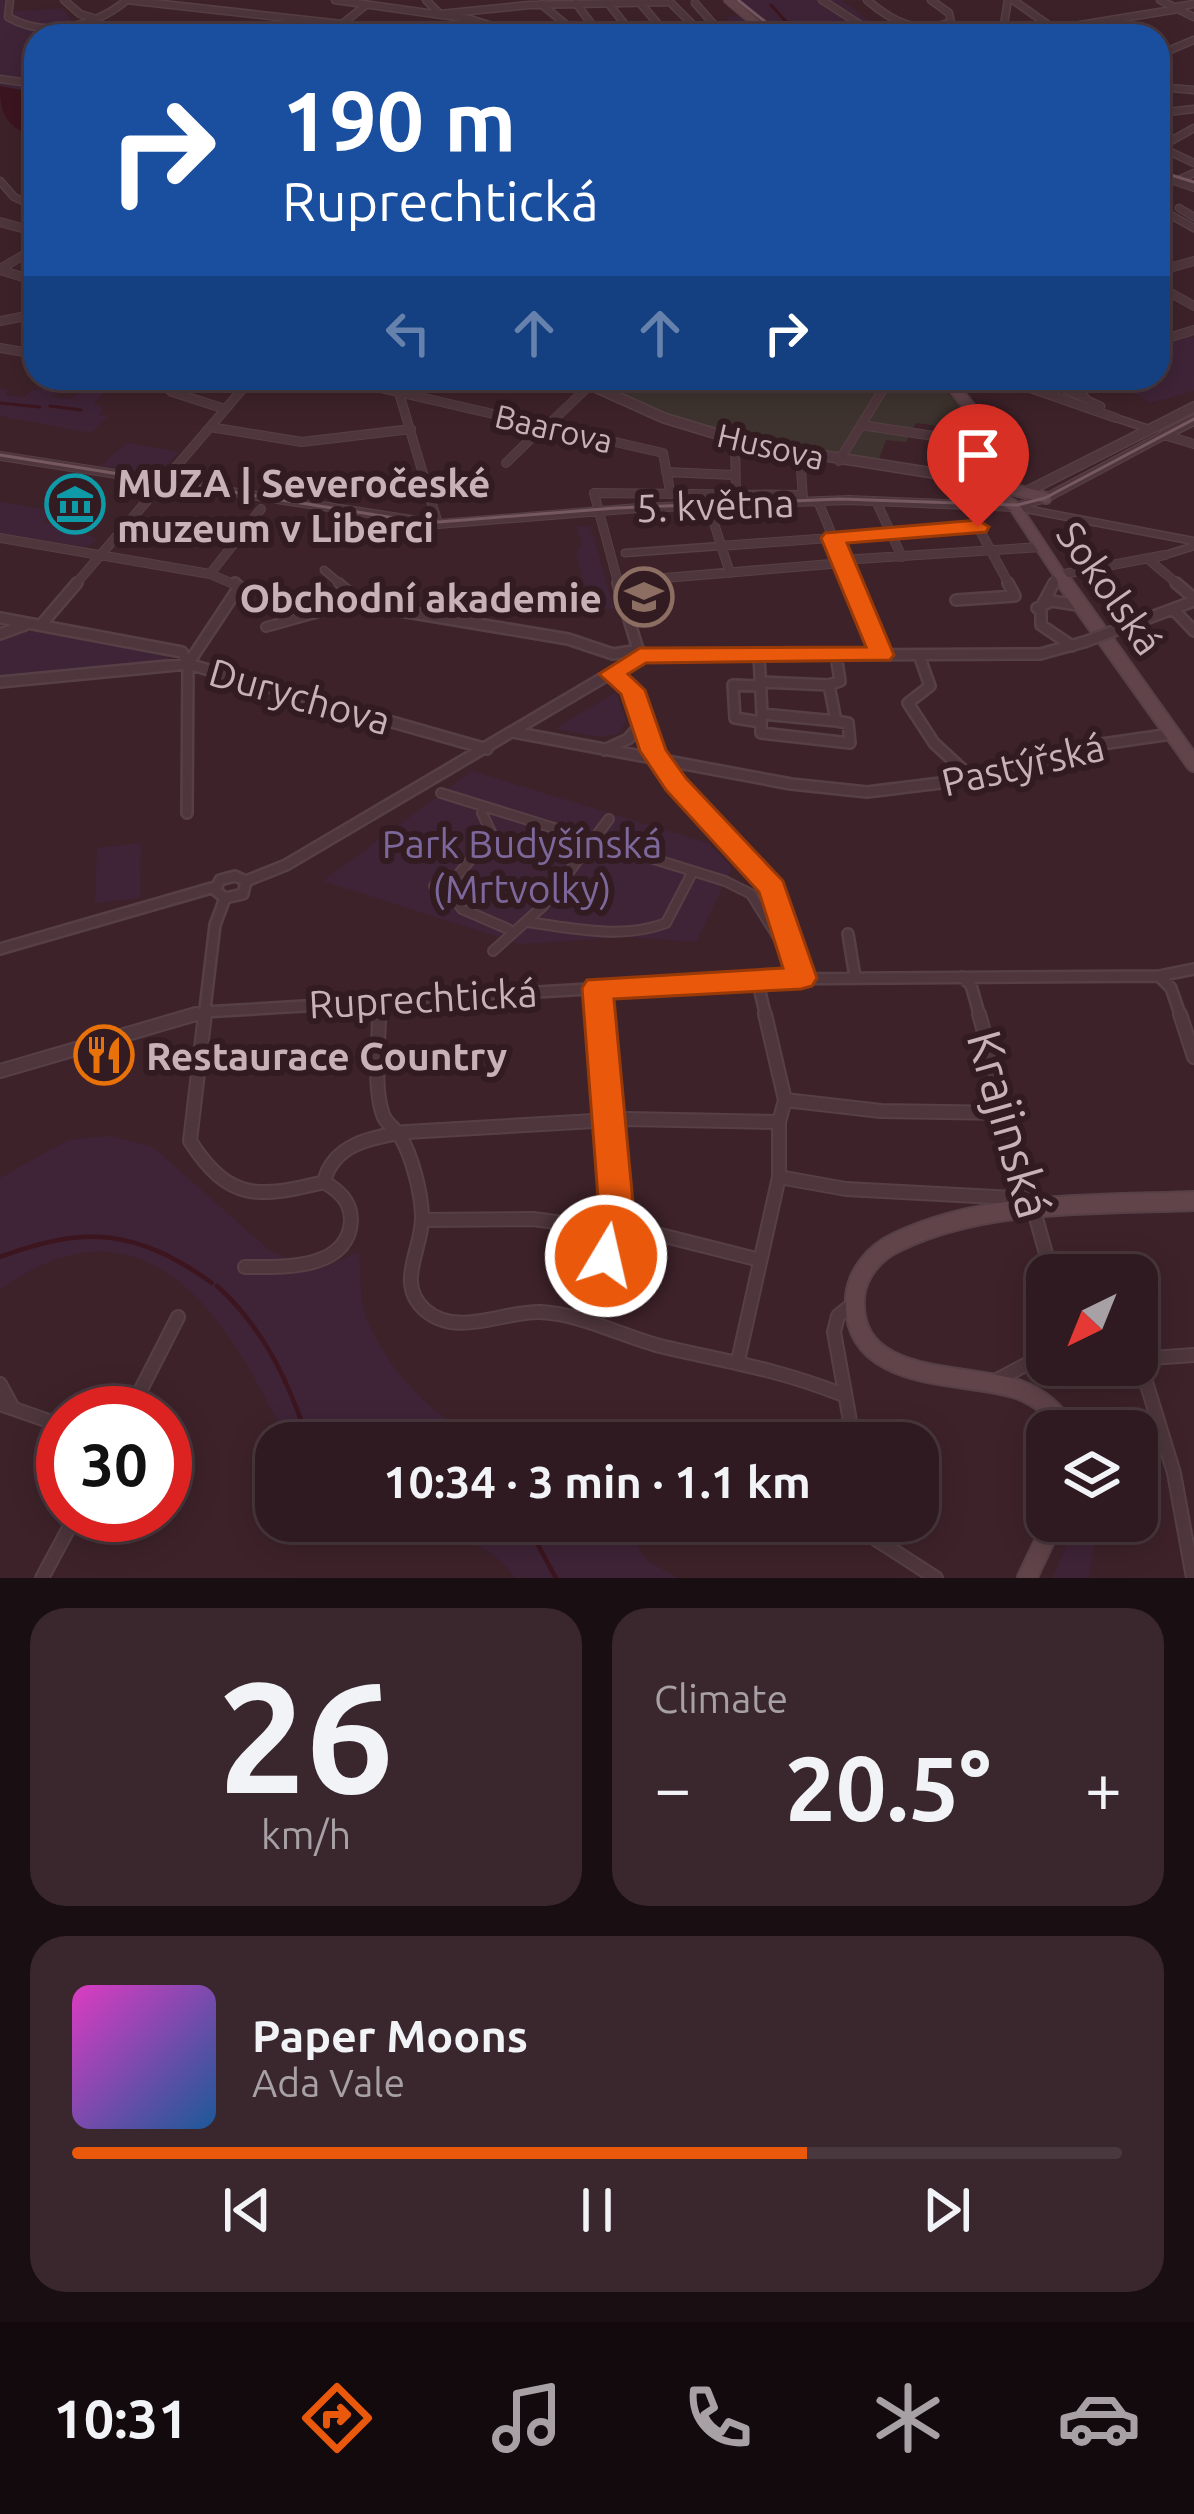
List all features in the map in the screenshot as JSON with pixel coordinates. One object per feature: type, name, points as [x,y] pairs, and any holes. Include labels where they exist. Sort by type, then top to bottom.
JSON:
[{"type":"main road","points":[[728,0],[757,24]]},
{"type":"main road","points":[[956,390],[979,419],[979,483],[1019,499],[1045,491]]},
{"type":"main road","name":"Sokolská","points":[[1019,499],[1040,547],[1194,764]]},
{"type":"main road","points":[[1049,1410],[1040,1400],[992,1384],[928,1378],[897,1366],[865,1335],[854,1303],[863,1272],[891,1243],[931,1228],[1032,1204],[1194,1201]]},
{"type":"main road","points":[[1032,1575],[1045,1542]]},
{"type":"street","points":[[10,0],[8,17],[24,25]]},
{"type":"street","points":[[64,0],[80,14],[97,19]]},
{"type":"street","points":[[60,24],[97,19],[116,12],[127,0],[342,24],[366,4]]},
{"type":"street","points":[[340,0],[479,24]]},
{"type":"street","points":[[426,0],[440,14]]},
{"type":"street","points":[[822,0],[859,24]]},
{"type":"street","points":[[867,0],[898,24]]},
{"type":"street","points":[[932,0],[952,17],[947,24]]},
{"type":"street","points":[[1010,0],[1046,24]]},
{"type":"street","points":[[1160,0],[1194,17]]},
{"type":"street","points":[[440,14],[541,4],[670,2],[692,24]]},
{"type":"street","points":[[695,3],[713,24]]},
{"type":"street","points":[[541,4],[565,24]]},
{"type":"street","points":[[1086,24],[1194,4]]},
{"type":"street","points":[[1178,180],[1194,172]]},
{"type":"street","points":[[1170,178],[1194,187]]},
{"type":"street","points":[[0,181],[24,202]]},
{"type":"street","points":[[1179,208],[1194,217]]},
{"type":"street","points":[[169,390],[225,409]]},
{"type":"street","points":[[0,634],[36,624],[101,556],[242,390]]},
{"type":"street","name":"Baarova","points":[[387,390],[663,453],[670,491]]},
{"type":"street","points":[[404,390],[400,393],[438,524]]},
{"type":"street","points":[[506,463],[585,390]]},
{"type":"street","name":"Husova","points":[[601,390],[661,417],[735,438],[839,461],[979,483]]},
{"type":"street","points":[[839,461],[883,390]]},
{"type":"street","points":[[1036,390],[1194,444]]},
{"type":"street","points":[[1067,390],[1101,406],[1096,411]]},
{"type":"street","points":[[1081,390],[1085,398]]},
{"type":"street","points":[[1045,491],[1114,463],[1194,407]]},
{"type":"street","points":[[1045,491],[1157,432],[1194,421]]},
{"type":"street","points":[[861,425],[980,443]]},
{"type":"street","points":[[210,427],[302,442],[411,429]]},
{"type":"street","points":[[735,438],[736,493]]},
{"type":"street","points":[[640,653],[596,511],[596,491],[802,498],[800,452]]},
{"type":"street","name":"5. května","points":[[1,457],[438,524],[802,498],[978,507],[1019,499]]},
{"type":"street","points":[[667,472],[734,475]]},
{"type":"street","points":[[1019,499],[1194,543]]},
{"type":"street","points":[[876,500],[902,557]]},
{"type":"street","points":[[818,501],[881,655]]},
{"type":"street","points":[[956,600],[1016,596],[978,527],[978,507]]},
{"type":"street","points":[[709,508],[730,573]]},
{"type":"street","points":[[210,574],[261,509]]},
{"type":"street","points":[[625,553],[978,527]]},
{"type":"street","points":[[0,538],[232,580],[239,587],[188,664]]},
{"type":"street","points":[[1037,608],[1059,575],[1165,555],[1194,543]]},
{"type":"street","points":[[617,582],[1040,547]]},
{"type":"street","points":[[323,570],[365,605],[568,639],[613,654],[1043,654],[1194,600],[1148,559]]},
{"type":"street","points":[[266,627],[331,609],[350,595]]},
{"type":"street","points":[[1037,608],[1062,600],[1081,607]]},
{"type":"street","points":[[1037,608],[1048,633],[1072,646]]},
{"type":"street","points":[[1173,610],[1194,631]]},
{"type":"street","points":[[0,618],[182,652],[188,664]]},
{"type":"street","points":[[0,949],[215,886],[230,876],[246,881],[286,865],[612,674],[640,653]]},
{"type":"street","points":[[759,655],[760,684],[761,718],[760,733],[850,743],[848,723],[761,718],[736,719],[733,685],[760,684],[829,685],[840,681],[836,655]]},
{"type":"street","points":[[919,655],[929,686],[908,703],[916,722],[974,780]]},
{"type":"street","points":[[0,682],[188,664]]},
{"type":"street","name":"Durychova","points":[[187,812],[188,664],[487,748]]},
{"type":"street","points":[[612,674],[632,690],[661,761],[773,888],[801,978]]},
{"type":"street","points":[[829,685],[836,721]]},
{"type":"street","points":[[604,750],[628,739],[643,722]]},
{"type":"street","name":"Pastýřská","points":[[513,732],[842,791],[974,780],[1102,744],[1171,734]]},
{"type":"street","points":[[441,794],[752,894],[779,939]]},
{"type":"street","points":[[447,888],[492,834],[482,813],[484,807]]},
{"type":"street","points":[[527,922],[609,819]]},
{"type":"street","points":[[493,951],[508,929],[527,922],[628,933],[659,927],[666,923],[693,872]]},
{"type":"street","points":[[215,886],[216,893],[225,898],[243,894],[246,881]]},
{"type":"street","points":[[434,886],[447,888],[462,909],[508,929]]},
{"type":"street","points":[[225,898],[215,925],[190,1142],[198,1157],[232,1190],[261,1198],[324,1182],[340,1191],[350,1209],[352,1226],[341,1247],[319,1261],[296,1267],[245,1267]]},
{"type":"street","points":[[848,934],[855,977]]},
{"type":"street","name":"Ruprechtická","points":[[0,1071],[204,1012],[757,979],[1159,976],[1194,969]]},
{"type":"street","name":"Krajinská","points":[[962,976],[970,985],[1046,1254]]},
{"type":"street","points":[[1159,976],[1171,988],[1194,1057]]},
{"type":"street","points":[[738,1361],[779,1177],[779,1122],[785,1100],[757,979]]},
{"type":"street","points":[[582,1320],[617,1224],[598,988]]},
{"type":"street","points":[[379,1000],[380,1105],[385,1122],[399,1134],[424,1220],[412,1261],[411,1287],[420,1306],[437,1319],[457,1323],[540,1312],[582,1320],[661,1346],[778,1370],[841,1394]]},
{"type":"street","points":[[785,1100],[881,1111],[1006,1113]]},
{"type":"street","points":[[324,1182],[328,1163],[343,1150],[399,1134],[609,1118],[704,1116],[779,1122]]},
{"type":"street","points":[[779,1177],[846,1189],[1032,1204]]},
{"type":"street","points":[[424,1220],[533,1220],[602,1228],[617,1224],[760,1260]]},
{"type":"street","points":[[848,1422],[835,1325],[841,1312],[854,1303]]},
{"type":"street","points":[[144,1386],[178,1317]]},
{"type":"street","points":[[1158,1358],[1194,1355]]},
{"type":"street","points":[[992,1384],[1026,1365]]},
{"type":"street","points":[[0,1384],[6,1406],[36,1417]]},
{"type":"street","points":[[1147,1386],[1174,1473],[1193,1578]]},
{"type":"street","points":[[42,1578],[61,1542]]},
{"type":"street","points":[[880,1542],[936,1578]]},
{"type":"shaded area","points":[[0,86],[24,91],[24,132],[7,119]]},
{"type":"shaded area","points":[[614,390],[945,390],[963,409],[973,431],[916,423],[906,442],[886,440],[877,464],[680,420]]},
{"type":"green space","points":[[0,0],[10,0],[11,12],[62,8],[72,21],[105,24],[24,24],[24,91],[0,86]]},
{"type":"green space","points":[[723,0],[841,0],[874,24],[731,24],[725,17],[743,14]]},
{"type":"green space","points":[[1189,334],[1194,338],[1194,391],[1150,403],[1130,390],[1170,390],[1170,340]]},
{"type":"green space","points":[[0,389],[9,389],[5,395],[25,397],[32,390],[57,390],[52,397],[72,399],[81,390],[102,393],[94,404],[104,408],[98,415],[108,416],[91,433],[0,416]]},
{"type":"green space","points":[[126,443],[179,452],[157,475],[101,466]]},
{"type":"green space","points":[[0,502],[52,511],[44,522],[98,538],[88,547],[0,533]]},
{"type":"green space","points":[[590,526],[614,608],[592,610],[576,555],[582,544],[576,527]]},
{"type":"green space","points":[[33,630],[167,654],[169,663],[0,680],[0,639]]},
{"type":"green space","points":[[616,692],[626,721],[619,733],[601,737],[555,729]]},
{"type":"green space","name":"Park Budyšínská (Mrtvolky)","points":[[472,771],[708,843],[732,868],[696,942],[627,937],[520,944],[323,881]]},
{"type":"green space","points":[[141,843],[140,898],[95,903],[97,848]]},
{"type":"green space","points":[[109,1136],[153,1147],[269,1250],[315,1271],[359,1252],[364,1311],[376,1338],[415,1392],[451,1422],[277,1422],[240,1353],[211,1313],[178,1281],[141,1259],[99,1251],[53,1261],[0,1290],[0,1178],[68,1140]]},
{"type":"green space","points":[[468,1542],[634,1542],[648,1561],[678,1578],[515,1578]]},
{"type":"green space","points":[[1068,1542],[1094,1542],[1089,1578],[1052,1578]]},
{"type":"waterway","points":[[771,5],[788,24]]},
{"type":"waterway","points":[[0,403],[40,407]]},
{"type":"waterway","points":[[50,406],[81,410]]},
{"type":"waterway","points":[[0,1257],[59,1240],[110,1238],[159,1252],[212,1283]]},
{"type":"waterway","points":[[217,1286],[249,1320],[274,1358],[301,1422]]},
{"type":"waterway","points":[[536,1542],[556,1578]]},
{"type":"tram line","points":[[738,0],[768,24]]},
{"type":"tram line","points":[[1170,175],[1194,182]]},
{"type":"tram line","points":[[0,455],[426,523],[616,508],[840,499],[1017,505],[1045,498],[1194,419]]},
{"type":"place","name":"MUZA | Severočeské muzeum v Liberci","points":[[75,504]]},
{"type":"place","name":"Obchodní akademie","points":[[644,597]]},
{"type":"place","name":"Restaurace Country","points":[[104,1055]]},
{"type":"route","points":[[606,1256],[617,1224],[598,988],[801,978],[773,888],[676,784],[653,751],[632,690],[612,674],[640,656],[881,655],[833,538],[978,527]]}]
